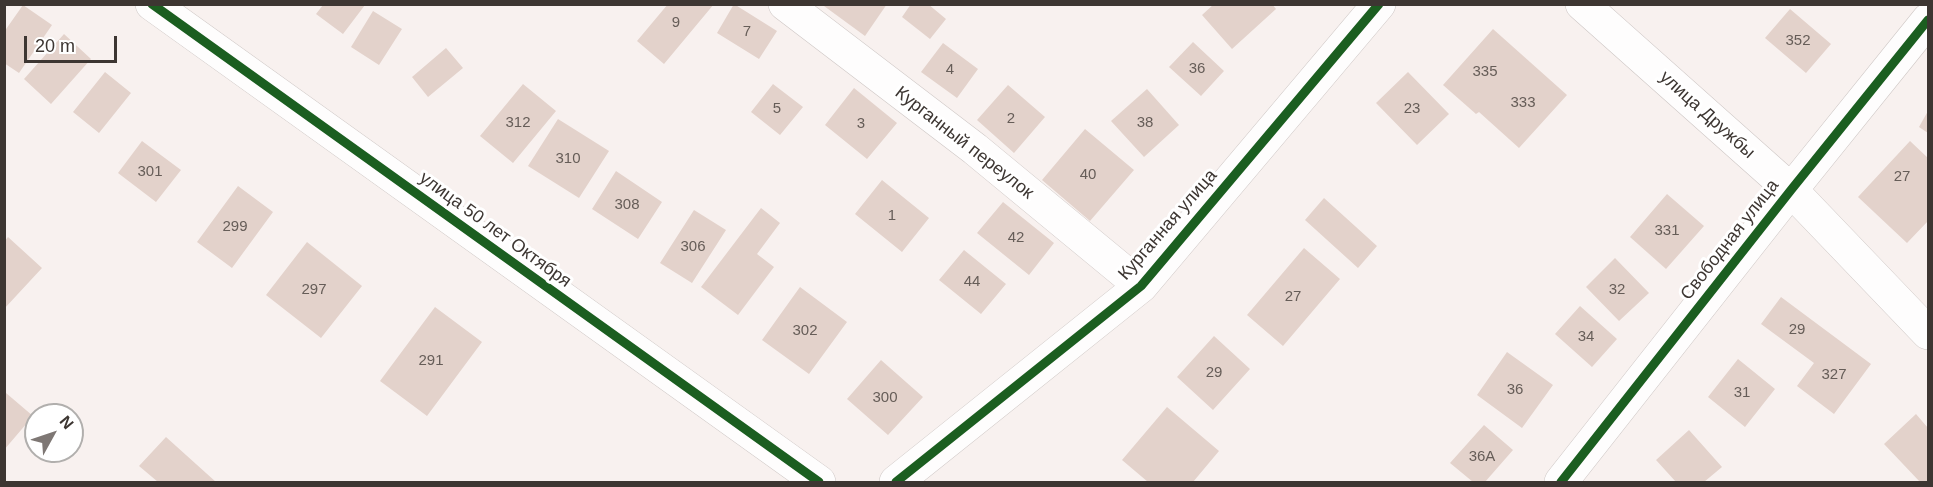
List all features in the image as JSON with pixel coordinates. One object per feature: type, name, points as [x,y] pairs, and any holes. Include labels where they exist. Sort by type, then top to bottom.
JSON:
[{"type":"street","name":"улица 50 лет Октября","points":[[152,4],[819,483]]},
{"type":"street","name":"Курганный переулок","points":[[785,4],[975,149],[1141,286]]},
{"type":"street","name":"Курганная улица","points":[[896,483],[1141,286],[1379,4]]},
{"type":"street","name":"улица Дружбы","points":[[1582,4],[1791,190],[1929,333]]},
{"type":"street","name":"Свободная улица","points":[[1561,483],[1791,190],[1929,21]]},
{"type":"building","points":[[668,4],[714,4],[664,64],[637,41]]},
{"type":"building","points":[[734,4],[777,31],[759,59],[717,33]]},
{"type":"building","points":[[825,4],[887,4],[865,36],[824,6]]},
{"type":"building","points":[[911,4],[928,4],[946,19],[930,39],[902,17]]},
{"type":"building","points":[[1214,4],[1272,4],[1276,9],[1232,49],[1202,15]]},
{"type":"building","points":[[23,5],[52,25],[19,73],[4,63],[4,32]]},
{"type":"building","points":[[323,5],[365,5],[343,34],[316,14]]},
{"type":"building","points":[[1790,9],[1831,44],[1806,73],[1765,38]]},
{"type":"building","points":[[373,11],[402,29],[379,65],[351,47]]},
{"type":"building","points":[[1493,29],[1567,95],[1519,148],[1479,112],[1476,114],[1443,85]]},
{"type":"building","points":[[64,34],[91,59],[51,104],[24,79]]},
{"type":"building","points":[[1193,42],[1224,71],[1201,96],[1169,67]]},
{"type":"building","points":[[943,43],[978,69],[957,98],[921,72]]},
{"type":"building","points":[[446,48],[463,68],[428,97],[412,77]]},
{"type":"building","points":[[105,72],[131,93],[99,133],[73,112]]},
{"type":"building","points":[[1408,72],[1449,114],[1417,145],[1376,103]]},
{"type":"building","points":[[523,84],[556,111],[513,163],[480,136]]},
{"type":"building","points":[[773,84],[803,107],[780,135],[751,112]]},
{"type":"building","points":[[1008,85],[1045,117],[1014,153],[977,120]]},
{"type":"building","points":[[854,88],[897,123],[867,159],[825,125]]},
{"type":"building","points":[[1147,89],[1179,125],[1144,157],[1111,121]]},
{"type":"building","points":[[1928,111],[1928,133],[1919,127]]},
{"type":"building","points":[[558,119],[609,151],[579,198],[528,166]]},
{"type":"building","points":[[1085,129],[1134,170],[1090,221],[1042,180]]},
{"type":"building","points":[[142,141],[181,170],[156,202],[118,173]]},
{"type":"building","points":[[1910,141],[1928,158],[1928,221],[1907,243],[1858,197]]},
{"type":"building","points":[[616,171],[662,202],[638,239],[592,209]]},
{"type":"building","points":[[882,180],[929,218],[902,252],[855,214]]},
{"type":"building","points":[[238,186],[273,212],[232,268],[197,242]]},
{"type":"building","points":[[1667,194],[1704,226],[1666,269],[1630,237]]},
{"type":"building","points":[[1324,198],[1377,246],[1358,268],[1305,220]]},
{"type":"building","points":[[1003,202],[1054,243],[1029,275],[977,233]]},
{"type":"building","points":[[761,208],[780,223],[757,254],[774,267],[738,315],[701,287]]},
{"type":"building","points":[[694,210],[726,230],[692,283],[660,263]]},
{"type":"building","points":[[8,237],[42,268],[4,309],[4,242]]},
{"type":"building","points":[[307,242],[362,286],[321,338],[266,295]]},
{"type":"building","points":[[1304,248],[1340,279],[1283,346],[1247,315]]},
{"type":"building","points":[[964,250],[1006,284],[981,314],[939,280]]},
{"type":"building","points":[[1615,258],[1649,293],[1619,321],[1586,287]]},
{"type":"building","points":[[800,287],[847,322],[809,374],[762,340]]},
{"type":"building","points":[[1781,297],[1871,364],[1834,414],[1797,386],[1814,363],[1761,324]]},
{"type":"building","points":[[1580,306],[1617,339],[1592,367],[1555,334]]},
{"type":"building","points":[[435,307],[482,342],[427,416],[380,381]]},
{"type":"building","points":[[1214,336],[1250,369],[1213,410],[1177,377]]},
{"type":"building","points":[[1507,352],[1553,385],[1522,428],[1477,395]]},
{"type":"building","points":[[1738,359],[1775,389],[1745,427],[1708,397]]},
{"type":"building","points":[[881,360],[923,397],[888,435],[847,399]]},
{"type":"building","points":[[6,393],[24,408],[24,427],[4,450],[4,395]]},
{"type":"building","points":[[1167,407],[1219,451],[1193,482],[1148,482],[1122,460]]},
{"type":"building","points":[[1916,414],[1928,428],[1928,482],[1920,482],[1884,444]]},
{"type":"building","points":[[1484,425],[1513,450],[1485,482],[1473,482],[1450,463]]},
{"type":"building","points":[[1689,430],[1722,467],[1704,482],[1676,482],[1656,460]]},
{"type":"building","points":[[166,437],[216,482],[158,482],[139,466]]},
{"type":"cycle path","points":[[152,4],[819,482]]},
{"type":"cycle path","points":[[896,482],[1141,286],[1379,4]]},
{"type":"cycle path","points":[[1561,482],[1928,20]]}]
